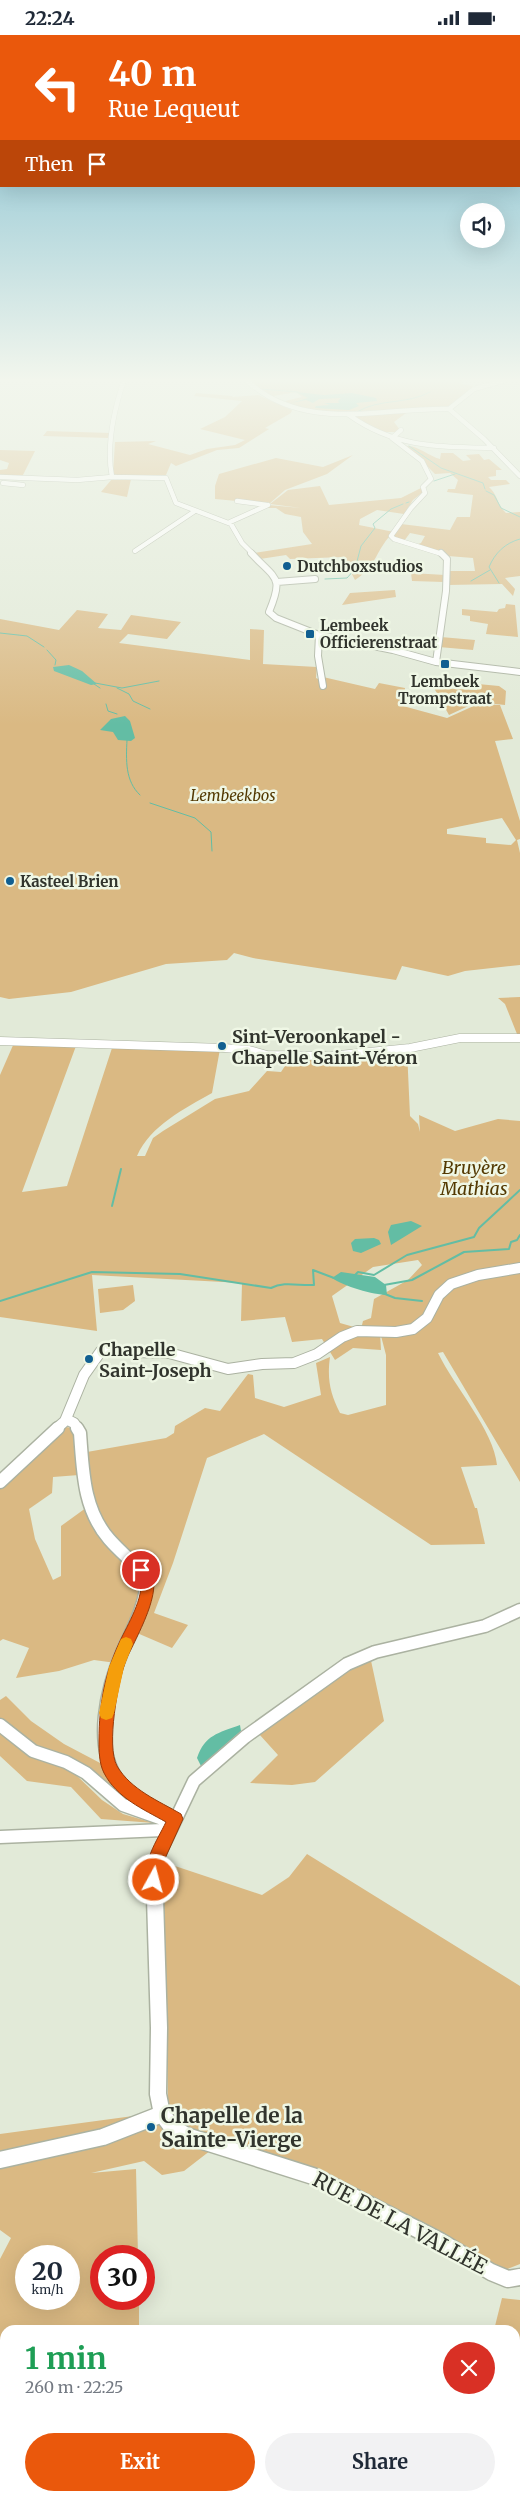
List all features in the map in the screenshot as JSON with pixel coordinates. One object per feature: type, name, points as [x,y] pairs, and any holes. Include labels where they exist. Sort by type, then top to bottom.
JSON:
[{"type":"street","points":[[173,495],[176,503],[230,522],[268,505],[237,501]]},
{"type":"street","points":[[422,495],[412,502],[392,537],[441,553],[447,559],[446,591],[436,662]]},
{"type":"street","points":[[135,551],[196,511]]},
{"type":"street","points":[[230,522],[242,543],[277,582],[278,590],[270,614],[319,635],[393,649],[436,662],[520,672]]},
{"type":"street","points":[[277,582],[315,579]]},
{"type":"street","points":[[319,635],[318,656],[323,686]]},
{"type":"street","points":[[0,1041],[224,1048],[249,1050],[267,1055],[329,1056],[410,1048],[460,1037],[520,1038]]},
{"type":"street","points":[[0,1482],[55,1432],[66,1419],[84,1375],[101,1351],[169,1353],[228,1369],[262,1364],[294,1363],[318,1354],[342,1337],[357,1331],[396,1332],[413,1329],[427,1318],[439,1295],[451,1284],[478,1275],[520,1268]]},
{"type":"street","points":[[66,1419],[77,1426],[80,1433],[87,1505],[104,1534],[133,1562],[147,1579],[144,1603],[118,1661],[106,1711],[106,1735],[110,1769],[119,1782],[134,1795],[175,1821]]},
{"type":"street","points":[[0,2160],[99,2138],[136,2127],[162,2114],[158,2094],[159,2028],[154,1865],[194,1781],[201,1773],[346,1664],[375,1652],[485,1626],[520,1610]]},
{"type":"street","points":[[0,1725],[33,1751],[66,1762],[86,1773],[124,1805],[175,1821]]},
{"type":"street","points":[[0,1837],[163,1830],[175,1821]]},
{"type":"street","name":"RUE DE LA VALLÉE","points":[[162,2114],[172,2127],[187,2136],[313,2175],[440,2241],[491,2272],[508,2279],[520,2277]]},
{"type":"green space","points":[[215,495],[279,495],[269,504],[215,499]]},
{"type":"green space","points":[[281,495],[324,495],[329,505],[419,495],[413,500],[404,514],[377,510],[360,519],[359,525],[394,532],[373,562],[355,580],[343,557],[290,559],[286,555],[260,559],[254,553],[312,544],[303,532],[301,517],[285,514],[276,508],[266,508],[269,505],[301,508],[270,504]]},
{"type":"green space","points":[[473,495],[495,495],[506,513],[520,512],[520,576],[505,578],[515,589],[513,596],[502,584],[447,585],[449,571],[475,571],[473,558],[448,556],[418,544],[421,543],[425,536],[410,533],[404,541],[394,536],[401,524],[450,530],[457,517],[470,517]]},
{"type":"green space","points":[[411,573],[445,575],[444,582],[412,581]]},
{"type":"green space","points":[[395,590],[396,597],[342,605],[350,593]]},
{"type":"green space","points":[[506,604],[515,605],[518,637],[486,634],[488,624],[470,621],[470,616],[462,615],[462,609],[497,612],[499,609],[505,608]]},
{"type":"green space","name":"Lembeekbos","points":[[77,610],[108,614],[98,628],[121,630],[131,615],[181,622],[167,639],[128,634],[119,643],[250,660],[250,629],[264,630],[263,664],[317,667],[316,678],[325,682],[323,677],[375,689],[379,683],[405,688],[403,706],[447,718],[478,704],[500,705],[513,739],[495,741],[520,821],[520,839],[517,840],[520,853],[520,965],[465,971],[448,976],[402,966],[396,980],[253,958],[234,953],[227,960],[166,964],[71,992],[9,999],[0,997],[0,619],[59,630]],"holes":[[[502,818],[516,840],[511,845],[486,843],[486,838],[447,834],[447,829]]]},
{"type":"green space","points":[[441,637],[475,640],[473,650],[439,647]]},
{"type":"green space","points":[[478,684],[499,686],[506,691],[505,705],[477,702],[449,715],[434,688],[477,690]]},
{"type":"green space","points":[[520,997],[520,1035],[517,1034],[505,1004],[498,998]]},
{"type":"green space","name":"Bruyère Mathias","points":[[14,1043],[76,1046],[22,1192],[67,1186],[112,1048],[220,1049],[212,1093],[169,1119],[151,1135],[137,1156],[145,1156],[153,1138],[215,1099],[249,1091],[267,1071],[281,1072],[291,1057],[407,1050],[410,1116],[418,1124],[420,1132],[419,1115],[455,1131],[498,1119],[520,1121],[520,1482],[443,1352],[438,1353],[481,1423],[494,1452],[497,1465],[461,1467],[475,1508],[477,1508],[485,1544],[431,1545],[264,1434],[207,1458],[173,1563],[154,1613],[188,1625],[172,1648],[130,1630],[116,1663],[94,1660],[59,1671],[16,1678],[29,1648],[3,1639],[0,1641],[0,1486],[65,1427],[75,1428],[79,1475],[53,1477],[52,1493],[29,1509],[35,1539],[53,1580],[61,1576],[61,1526],[90,1505],[87,1452],[166,1438],[174,1433],[175,1426],[205,1408],[220,1411],[248,1374],[253,1375],[255,1398],[284,1407],[321,1395],[316,1363],[330,1357],[330,1386],[340,1413],[348,1415],[386,1405],[386,1355],[380,1332],[381,1350],[353,1348],[335,1360],[322,1339],[292,1342],[285,1317],[241,1321],[242,1283],[92,1275],[97,1331],[0,1317],[0,1075]],"holes":[[[418,1260],[422,1265],[408,1280],[374,1299],[371,1318],[363,1321],[361,1329],[340,1323],[332,1296],[373,1267]]]},
{"type":"green space","points":[[133,1285],[135,1301],[123,1310],[100,1313],[98,1289]]},
{"type":"green space","points":[[370,1656],[384,1721],[315,1782],[292,1785],[250,1783],[278,1755],[259,1734],[343,1670]]},
{"type":"green space","points":[[6,1696],[31,1721],[64,1744],[102,1764],[106,1774],[119,1789],[163,1814],[132,1806],[84,1768],[26,1740],[0,1719],[0,1700]]},
{"type":"green space","points":[[0,1732],[71,1770],[102,1800],[123,1814],[154,1823],[101,1819],[71,1787],[27,1781],[0,1756]]},
{"type":"green space","points":[[307,1854],[520,1986],[520,2264],[505,2270],[326,2178],[215,2147],[184,2171],[162,2175],[144,2161],[91,2173],[136,2169],[138,2245],[90,2245],[90,2310],[139,2310],[139,2325],[0,2325],[0,2259],[11,2238],[0,2230],[0,2134],[148,2114],[182,2124],[168,2105],[163,1862],[262,1895],[289,1877]]},
{"type":"green space","points":[[502,2298],[520,2300],[520,2325],[495,2325]]},
{"type":"water","points":[[69,665],[82,671],[97,684],[91,685],[54,671],[53,667]]},
{"type":"water","points":[[125,716],[130,721],[135,738],[131,741],[118,740],[113,732],[100,730],[111,719]]},
{"type":"water","points":[[411,1221],[422,1226],[391,1245],[388,1232],[391,1225]]},
{"type":"water","points":[[374,1238],[379,1240],[381,1244],[361,1253],[353,1251],[351,1243],[355,1239]]},
{"type":"water","points":[[341,1272],[375,1277],[386,1285],[387,1295],[359,1289],[332,1278]]},
{"type":"water","points":[[240,1725],[241,1731],[201,1766],[197,1758],[204,1744],[213,1736]]},
{"type":"waterway","points":[[494,495],[501,508],[520,517]]},
{"type":"waterway","points":[[325,579],[347,578],[355,569],[361,546],[375,528],[373,524],[391,509],[403,504]]},
{"type":"waterway","points":[[499,583],[489,567],[501,549],[520,539]]},
{"type":"waterway","points":[[471,581],[490,570]]},
{"type":"waterway","points":[[0,633],[27,636],[44,647]]},
{"type":"waterway","points":[[47,650],[56,660],[55,665]]},
{"type":"waterway","points":[[95,683],[122,688],[159,681]]},
{"type":"waterway","points":[[94,684],[100,688]]},
{"type":"waterway","points":[[117,688],[129,694],[133,701],[150,709]]},
{"type":"waterway","points":[[106,704],[108,711],[117,714]]},
{"type":"waterway","points":[[127,740],[129,777],[140,795]]},
{"type":"waterway","points":[[150,803],[195,818],[211,832],[212,851]]},
{"type":"waterway","points":[[112,1206],[121,1169]]},
{"type":"waterway","points":[[354,1276],[358,1272],[374,1275],[407,1255],[474,1237],[479,1228],[520,1190]]},
{"type":"waterway","points":[[384,1285],[412,1280],[464,1252],[509,1249],[511,1242],[517,1240],[520,1235]]},
{"type":"waterway","points":[[0,1301],[92,1272],[180,1274],[271,1288],[286,1284],[314,1285],[313,1270],[334,1278]]},
{"type":"waterway","points":[[385,1294],[395,1298],[422,1301]]},
{"type":"slow traffic","points":[[106,1713],[116,1667],[126,1644]]},
{"type":"place","name":"Dutchboxstudios","points":[[287,566]]},
{"type":"place","name":"Lembeek Officierenstraat","points":[[310,634]]},
{"type":"place","name":"Lembeek Trompstraat","points":[[445,664]]},
{"type":"place","name":"Kasteel Brien","points":[[10,881]]},
{"type":"place","name":"Sint-Veroonkapel - Chapelle Saint-Véron","points":[[222,1046]]},
{"type":"place","name":"Chapelle Saint-Joseph","points":[[89,1359]]},
{"type":"place","name":"Chapelle de la Sainte-Vierge","points":[[151,2127]]},
{"type":"route","points":[[141,1570],[147,1579],[147,1589],[144,1603],[118,1661],[106,1711],[106,1735],[107,1757],[110,1769],[119,1782],[134,1795],[176,1819],[154,1865],[154,1880]]}]
